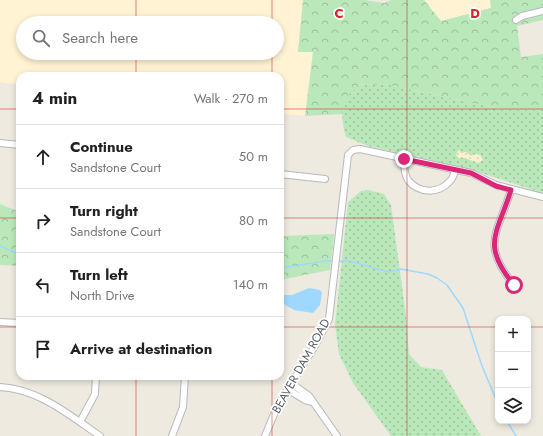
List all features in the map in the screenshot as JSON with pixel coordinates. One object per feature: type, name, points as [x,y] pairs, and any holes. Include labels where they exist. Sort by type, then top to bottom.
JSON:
[{"type":"street","points":[[516,20],[522,16],[543,11]]},
{"type":"street","points":[[0,143],[16,145]]},
{"type":"street","name":"BEAVER DAM ROAD","points":[[265,436],[277,407],[313,349],[329,319],[339,245],[348,155],[353,150],[360,149],[404,159]]},
{"type":"street","points":[[455,170],[451,181],[443,188],[431,191],[418,188],[408,180],[404,170],[404,159],[471,173],[496,186],[543,197]]},
{"type":"street","points":[[284,174],[325,179]]},
{"type":"street","points":[[511,190],[494,238],[493,249],[503,272],[514,285]]},
{"type":"street","points":[[0,322],[16,323]]},
{"type":"street","points":[[80,422],[95,394],[96,380]]},
{"type":"street","points":[[172,436],[183,407],[185,380]]},
{"type":"street","points":[[291,383],[309,396],[337,436]]},
{"type":"street","points":[[0,387],[23,390],[38,396],[100,436]]},
{"type":"street","points":[[287,389],[305,400],[313,402]]},
{"type":"shaded area","points":[[0,0],[303,0],[298,51],[313,52],[305,116],[284,113],[284,72],[16,72],[16,84],[0,82]]},
{"type":"shaded area","points":[[424,0],[490,0],[491,8],[441,21]]},
{"type":"green space","points":[[303,0],[364,0],[384,3],[391,0],[424,0],[441,21],[491,8],[490,0],[543,0],[543,20],[517,26],[521,57],[543,54],[543,110],[505,110],[390,85],[362,84],[348,95],[342,114],[305,116],[313,52],[298,52]]},
{"type":"green space","points":[[362,84],[390,85],[505,110],[543,110],[543,193],[472,170],[368,146],[346,137],[342,115],[344,104],[350,93]]},
{"type":"green space","points":[[369,190],[384,194],[391,205],[406,316],[409,354],[421,367],[442,370],[481,436],[391,436],[353,383],[339,354],[335,325],[348,202],[361,191]]},
{"type":"green space","points":[[0,204],[16,210],[16,266],[0,265]]},
{"type":"green space","points":[[334,234],[330,270],[284,279],[284,236]]},
{"type":"sand","points":[[459,150],[461,153],[466,152],[471,156],[474,154],[480,155],[483,160],[478,163],[465,158],[459,158],[456,155]]},
{"type":"water","points":[[309,288],[320,290],[322,293],[320,305],[313,313],[294,310],[284,304],[284,295],[292,295]]},
{"type":"waterway","points":[[0,246],[16,253]]},
{"type":"waterway","points":[[284,268],[324,261],[334,261]]},
{"type":"waterway","points":[[338,261],[349,261],[389,272],[401,269],[428,274],[447,285],[463,308],[482,366],[495,397]]},
{"type":"waterway","points":[[509,424],[516,436]]},
{"type":"route","points":[[404,159],[471,173],[496,186],[511,190],[497,228],[493,249],[503,272],[514,285]]}]
